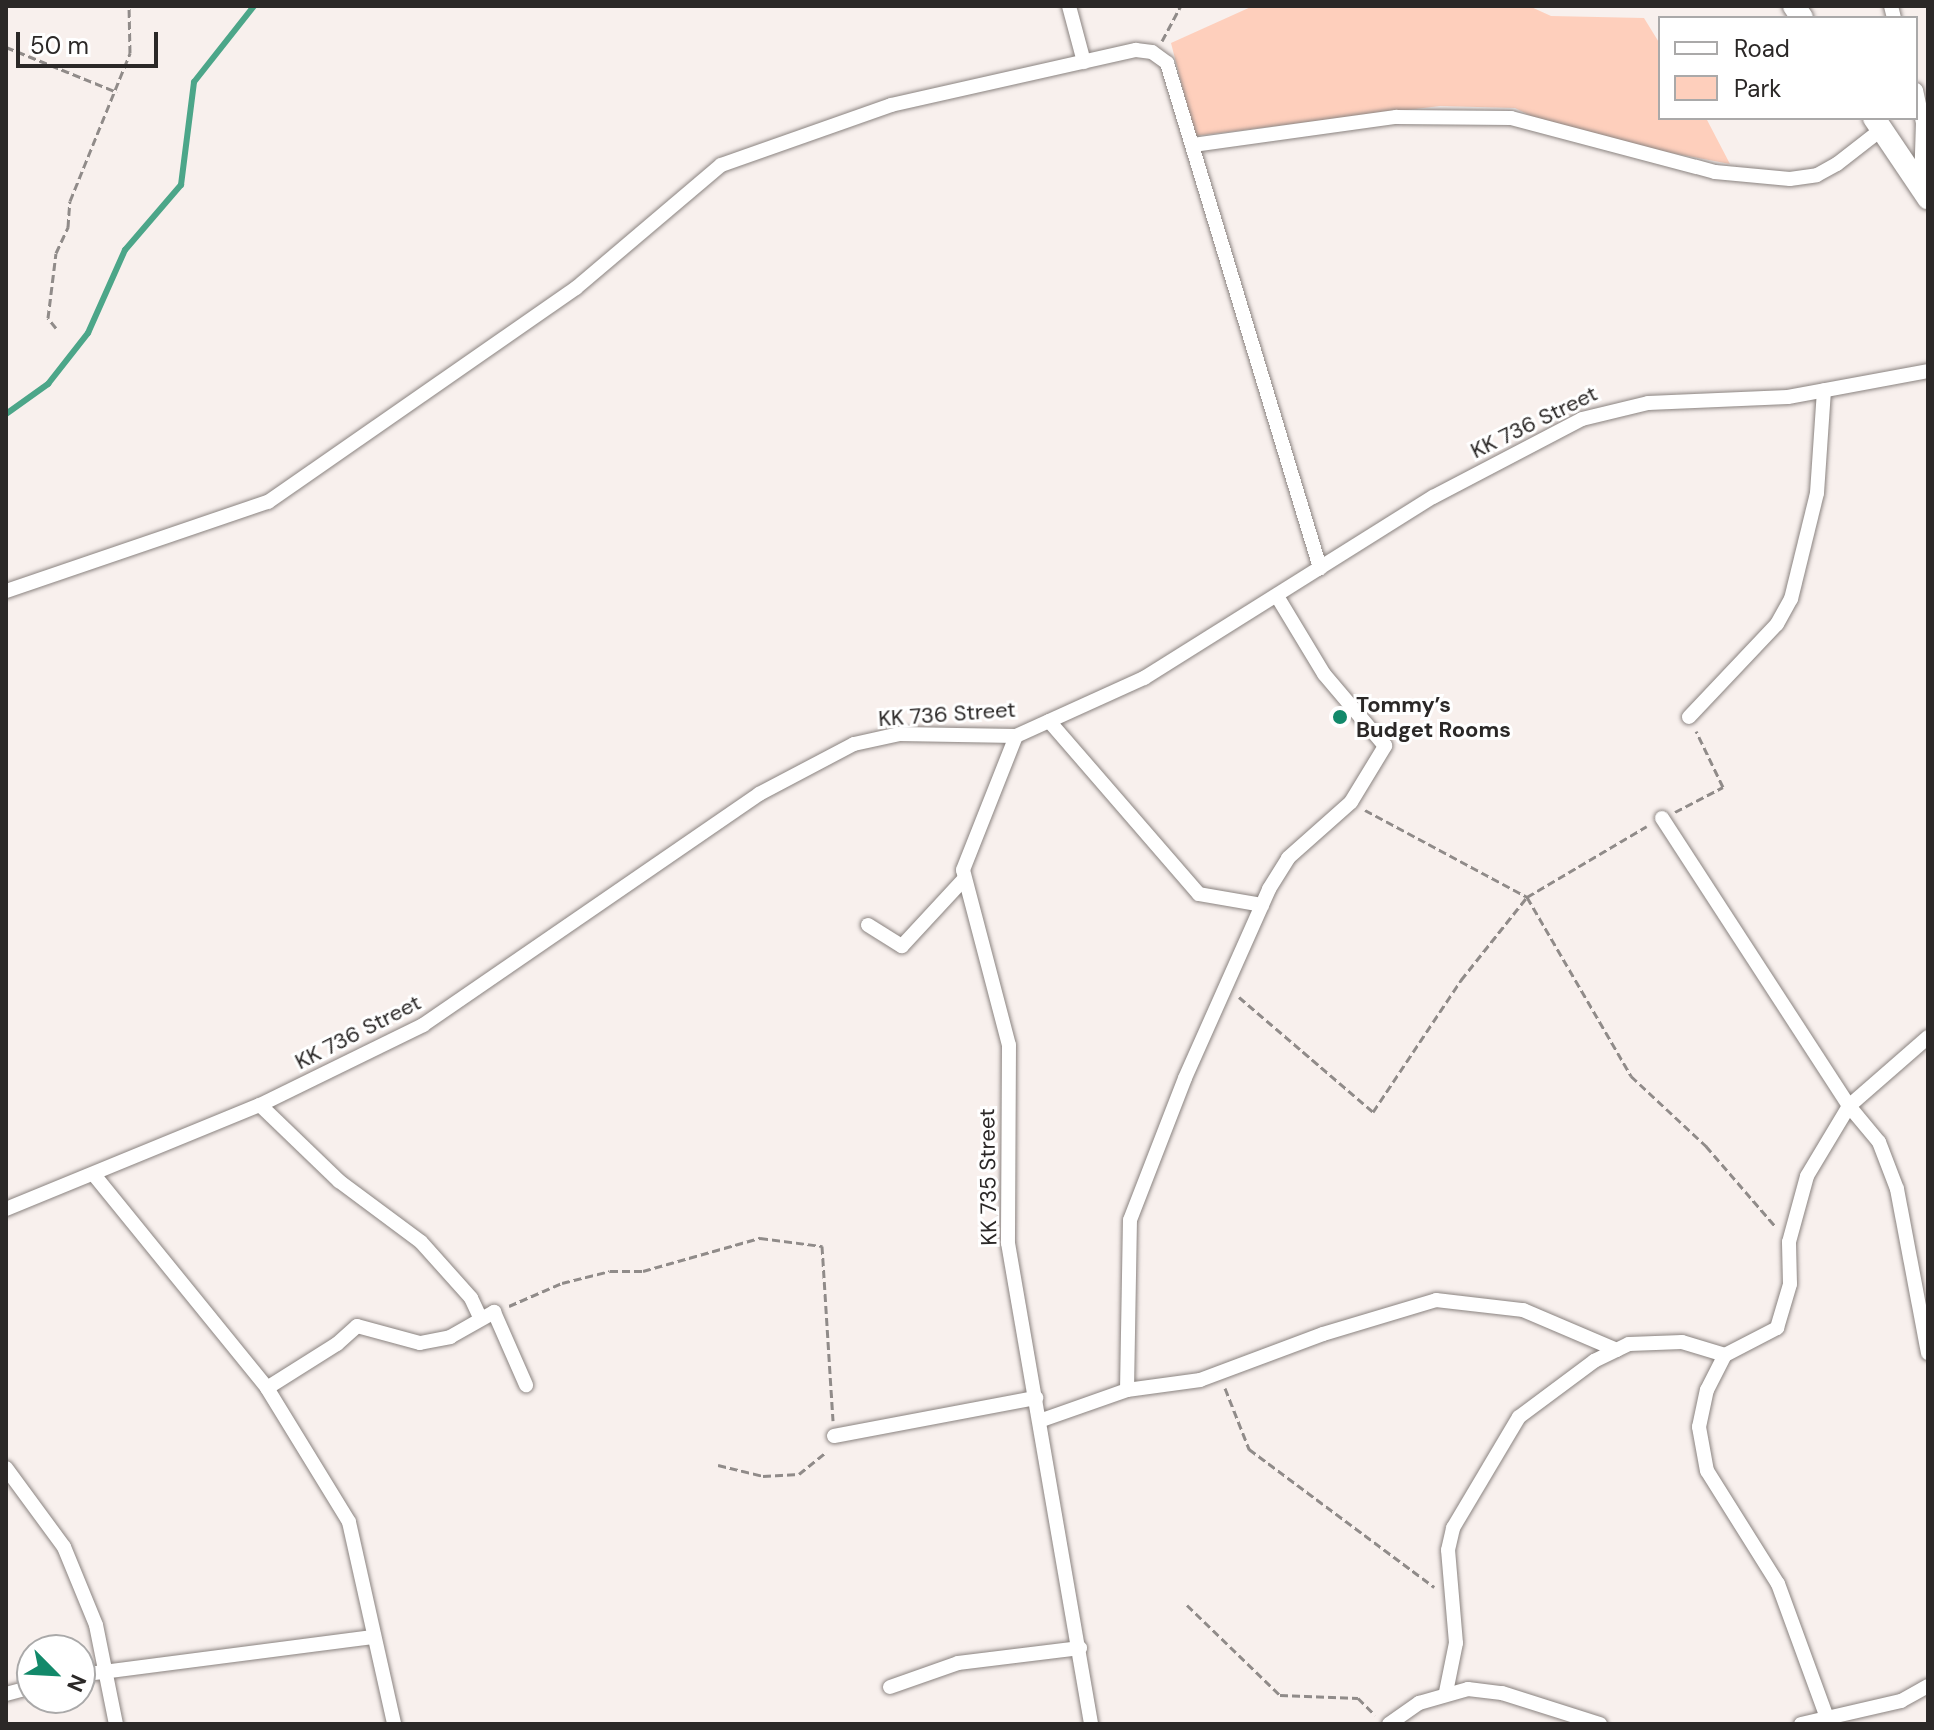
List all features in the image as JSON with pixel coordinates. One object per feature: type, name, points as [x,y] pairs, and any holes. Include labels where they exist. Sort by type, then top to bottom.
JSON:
[{"type":"main road","points":[[1878,123],[1925,191]]},
{"type":"street","points":[[1069,6],[1084,62]]},
{"type":"street","points":[[6,591],[268,502],[576,288],[721,165],[891,105],[1136,50],[1152,52],[1164,60],[1193,145],[1320,568]]},
{"type":"street","points":[[1918,99],[1923,122],[1925,191]]},
{"type":"street","points":[[1193,145],[1396,117],[1511,118],[1715,172],[1790,179],[1817,175],[1837,164],[1878,123]]},
{"type":"street","name":"KK 736 Street","points":[[6,1209],[95,1176],[260,1105],[423,1025],[759,794],[854,744],[899,734],[1016,736],[1144,678],[1433,497],[1582,419],[1648,403],[1788,397],[1928,371]]},
{"type":"street","points":[[1689,717],[1777,624],[1791,599],[1817,493],[1824,390]]},
{"type":"street","points":[[1127,1390],[1130,1220],[1262,905],[1288,858],[1351,802],[1381,755],[1382,739],[1324,674],[1277,596]]},
{"type":"street","points":[[1049,721],[1199,894],[1262,905]]},
{"type":"street","name":"KK 735 Street","points":[[1016,736],[969,844],[964,879],[1009,1045],[1008,1243],[1042,1420],[1091,1724]]},
{"type":"street","points":[[1662,818],[1849,1106],[1879,1142],[1897,1189],[1928,1353]]},
{"type":"street","points":[[868,925],[902,946],[964,879]]},
{"type":"street","points":[[1826,1715],[1778,1584],[1707,1471],[1699,1427],[1707,1390],[1725,1355],[1777,1328],[1790,1284],[1789,1242],[1807,1176],[1849,1106],[1928,1037]]},
{"type":"street","points":[[260,1105],[339,1181],[421,1242],[487,1314],[526,1385]]},
{"type":"street","points":[[95,1176],[267,1388],[349,1522],[362,1564],[374,1637],[394,1724]]},
{"type":"street","points":[[1042,1420],[1127,1390],[1200,1380],[1436,1300],[1523,1310],[1617,1350]]},
{"type":"street","points":[[267,1388],[337,1344],[357,1326],[420,1343],[450,1337],[487,1314]]},
{"type":"street","points":[[1446,1692],[1456,1643],[1448,1550],[1453,1528],[1519,1417],[1558,1385],[1629,1344],[1682,1342],[1725,1355]]},
{"type":"street","points":[[834,1436],[1036,1398]]},
{"type":"street","points":[[6,1468],[64,1547],[96,1625],[116,1724]]},
{"type":"street","points":[[96,1671],[360,1643],[374,1637]]},
{"type":"street","points":[[890,1687],[958,1663],[1080,1648]]},
{"type":"street","points":[[1801,1724],[1826,1715],[1901,1701],[1928,1686]]},
{"type":"street","points":[[1389,1724],[1446,1692],[1502,1693],[1600,1724]]},
{"type":"path","points":[[56,328],[48,318],[56,253],[68,227],[70,201],[117,92],[130,53],[129,6]]},
{"type":"path","points":[[1164,60],[1166,28],[1181,6]]},
{"type":"path","points":[[6,47],[117,92]]},
{"type":"path","points":[[1226,986],[1373,1112],[1461,980],[1527,897],[1662,818],[1723,787],[1689,717]]},
{"type":"path","points":[[1351,802],[1527,897],[1631,1076],[1706,1146],[1789,1242]]},
{"type":"path","points":[[487,1314],[562,1283],[610,1271],[643,1271],[760,1238],[822,1246],[834,1436],[814,1466],[799,1474],[763,1476],[718,1465]]},
{"type":"path","points":[[1219,1372],[1249,1449],[1450,1599]]},
{"type":"path","points":[[1187,1605],[1280,1695],[1358,1698],[1383,1724]]},
{"type":"green space","points":[[1253,6],[1529,6],[1551,16],[1644,18],[1658,41],[1658,120],[1707,120],[1730,164],[1566,133],[1515,108],[1440,106],[1195,136],[1171,43]]},
{"type":"waterway","points":[[6,414],[48,384],[88,333],[125,250],[181,185],[194,82],[254,6]]},
{"type":"place","name":"Tommy’s Budget Rooms","points":[[1340,717]]}]
